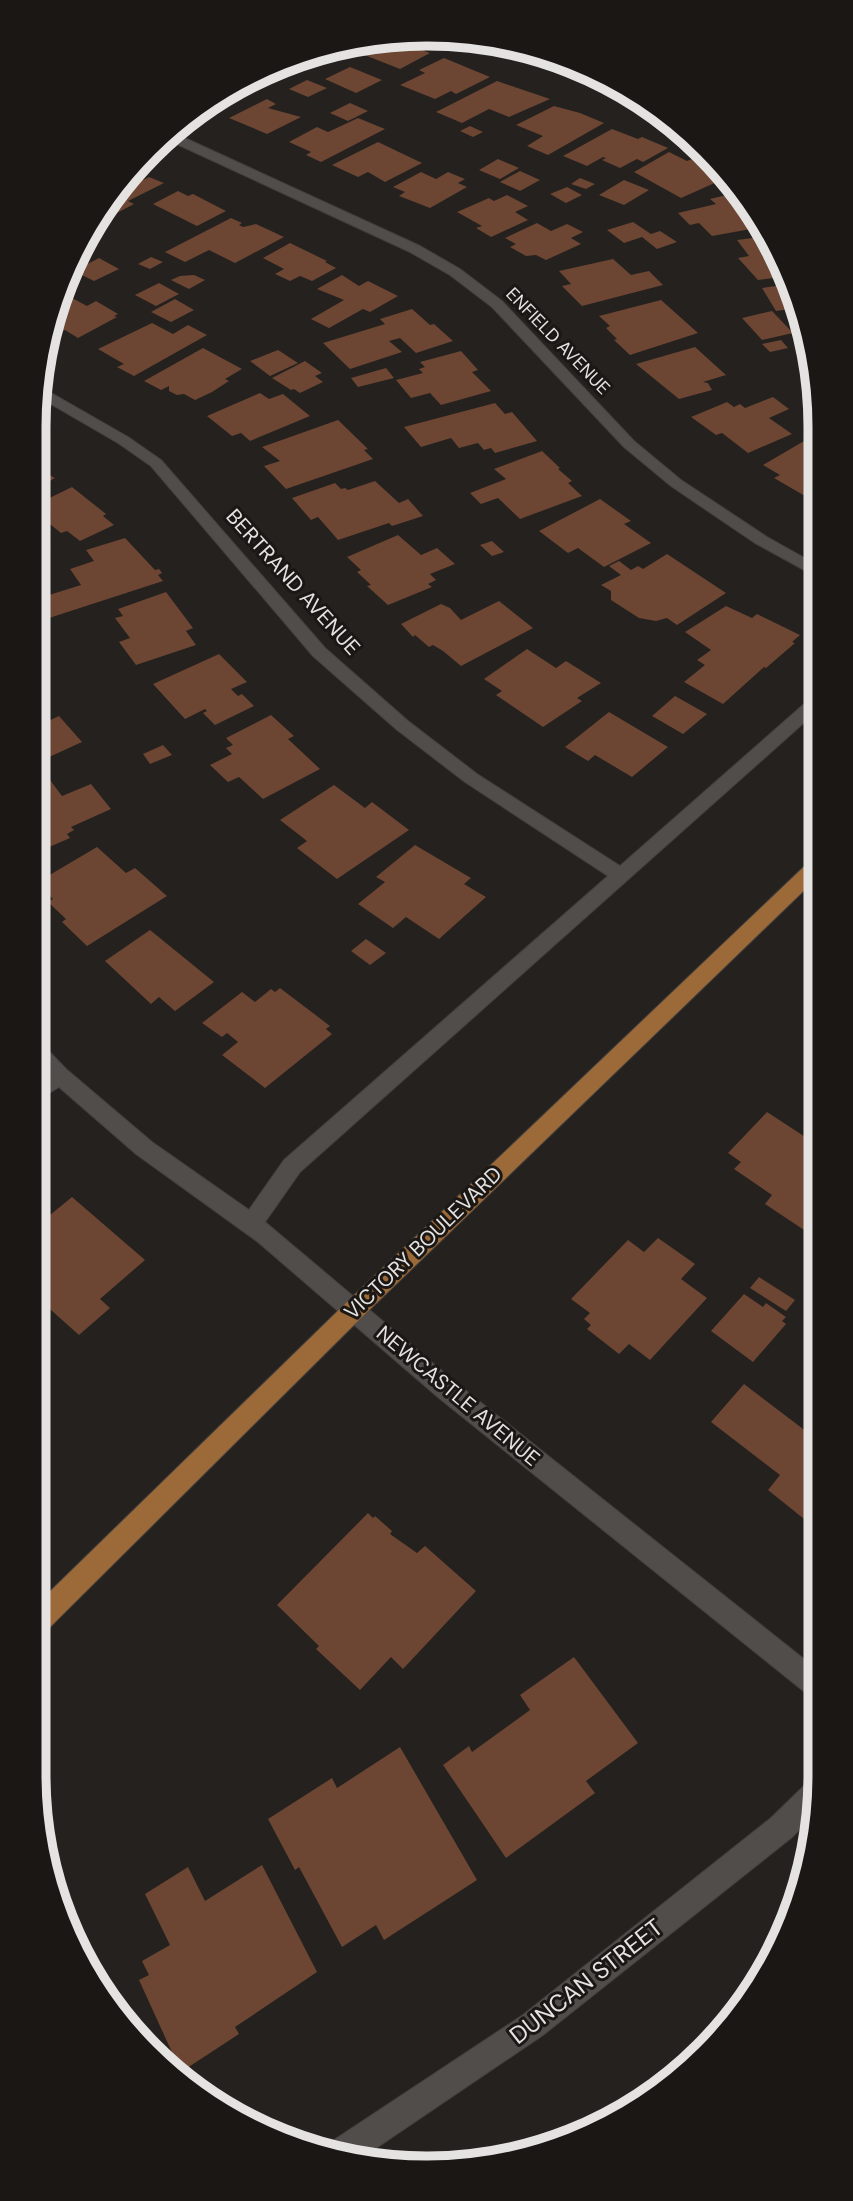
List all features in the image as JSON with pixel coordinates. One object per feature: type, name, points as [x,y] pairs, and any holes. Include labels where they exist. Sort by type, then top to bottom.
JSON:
[{"type":"main road","name":"VICTORY BOULEVARD","points":[[46,1613],[354,1310],[808,875]]},
{"type":"street","name":"ENFIELD AVENUE","points":[[176,139],[415,249],[455,272],[497,304],[629,444],[676,483],[761,540],[808,567]]},
{"type":"street","name":"BERTRAND AVENUE","points":[[47,395],[123,440],[156,463],[320,652],[402,725],[471,778],[620,875]]},
{"type":"street","points":[[251,1225],[292,1166],[808,710]]},
{"type":"street","name":"NEWCASTLE AVENUE","points":[[46,1062],[144,1148],[251,1225],[447,1390],[808,1678]]},
{"type":"street","points":[[46,1085],[59,1075]]},
{"type":"street","name":"DUNCAN STREET","points":[[350,2148],[533,2025],[781,1828],[806,1803]]},
{"type":"building","points":[[400,46],[430,53],[400,69],[362,54],[371,50]]},
{"type":"building","points":[[444,58],[490,77],[456,94],[451,91],[435,99],[400,85],[425,73],[419,70]]},
{"type":"building","points":[[350,67],[382,80],[356,93],[325,79]]},
{"type":"building","points":[[307,80],[327,88],[308,97],[289,89]]},
{"type":"building","points":[[497,81],[550,99],[509,117],[489,109],[462,123],[436,112]]},
{"type":"building","points":[[267,99],[276,104],[268,108],[301,117],[267,134],[229,118]]},
{"type":"building","points":[[350,103],[368,111],[348,121],[330,113]]},
{"type":"building","points":[[554,106],[604,123],[548,155],[527,146],[543,136],[516,125]]},
{"type":"building","points":[[358,118],[385,129],[321,162],[306,155],[311,152],[289,142],[317,127],[328,132]]},
{"type":"building","points":[[470,126],[483,132],[473,137],[460,131]]},
{"type":"building","points":[[612,129],[668,148],[643,162],[637,159],[620,168],[602,160],[606,158],[603,157],[587,166],[563,156]]},
{"type":"building","points":[[378,142],[422,163],[385,182],[368,172],[358,177],[332,165]]},
{"type":"building","points":[[669,152],[687,161],[694,158],[700,161],[718,181],[681,198],[634,172]]},
{"type":"building","points":[[498,159],[519,168],[500,179],[479,170]]},
{"type":"building","points":[[520,171],[540,180],[520,191],[500,182]]},
{"type":"building","points":[[421,172],[436,179],[448,172],[465,179],[458,183],[467,187],[430,208],[399,196],[405,192],[393,187]]},
{"type":"building","points":[[149,177],[164,183],[128,201],[134,204],[111,216],[138,178],[143,180]]},
{"type":"building","points":[[580,178],[595,184],[586,189],[571,184]]},
{"type":"building","points":[[624,180],[649,190],[624,205],[599,195]]},
{"type":"building","points":[[567,187],[582,195],[566,203],[550,194]]},
{"type":"building","points":[[178,191],[188,196],[193,194],[226,211],[197,226],[153,204]]},
{"type":"building","points":[[507,195],[528,206],[515,212],[528,220],[491,237],[476,228],[482,226],[457,212],[489,198],[494,201]]},
{"type":"building","points":[[729,195],[752,229],[712,236],[699,223],[690,225],[678,213],[716,204],[710,199]]},
{"type":"building","points":[[231,218],[242,223],[239,225],[243,227],[256,224],[284,237],[235,263],[209,250],[185,262],[165,252]]},
{"type":"building","points":[[633,222],[651,234],[660,231],[677,242],[657,249],[642,237],[624,243],[607,230]]},
{"type":"building","points":[[537,223],[551,231],[567,224],[583,232],[571,238],[581,244],[546,260],[536,255],[526,256],[510,247],[516,244],[505,238]]},
{"type":"building","points":[[757,237],[777,278],[758,280],[738,258],[749,256],[737,240]]},
{"type":"building","points":[[290,243],[336,268],[312,281],[300,276],[290,281],[275,274],[284,269],[263,258]]},
{"type":"building","points":[[151,257],[163,262],[150,269],[138,264]]},
{"type":"building","points":[[99,258],[119,269],[94,281],[78,273],[81,267]]},
{"type":"building","points":[[613,259],[631,275],[649,271],[663,285],[582,306],[562,286],[571,284],[559,271]]},
{"type":"building","points":[[194,275],[205,280],[189,289],[171,280],[180,276]]},
{"type":"building","points":[[342,275],[359,286],[368,281],[398,296],[370,312],[363,309],[329,328],[311,319],[344,300],[317,289]]},
{"type":"building","points":[[159,283],[179,294],[156,306],[135,295]]},
{"type":"building","points":[[780,285],[789,309],[776,311],[762,288]]},
{"type":"building","points":[[72,298],[87,306],[96,301],[118,314],[78,338],[65,330],[57,334],[67,300]]},
{"type":"building","points":[[175,299],[194,310],[171,322],[151,312]]},
{"type":"building","points":[[661,300],[698,333],[630,355],[614,340],[617,339],[606,328],[610,326],[599,316]]},
{"type":"building","points":[[412,309],[453,341],[416,353],[400,338],[389,341],[402,352],[350,369],[323,343],[385,324],[380,319]]},
{"type":"building","points":[[772,311],[793,333],[762,340],[742,318]]},
{"type":"building","points":[[152,323],[173,334],[188,325],[207,335],[134,376],[117,367],[124,364],[98,349]]},
{"type":"building","points":[[781,340],[788,348],[770,352],[762,344]]},
{"type":"building","points":[[695,347],[726,375],[703,382],[708,383],[712,390],[679,399],[636,364]]},
{"type":"building","points":[[203,348],[242,369],[225,379],[229,381],[195,400],[169,391],[169,386],[161,390],[144,381]]},
{"type":"building","points":[[278,350],[298,363],[270,376],[250,361]]},
{"type":"building","points":[[461,351],[478,370],[472,372],[491,391],[441,405],[430,393],[411,398],[396,380],[423,373],[419,369],[425,367],[420,362]]},
{"type":"building","points":[[305,361],[322,373],[315,376],[323,382],[300,393],[272,378]]},
{"type":"building","points":[[386,368],[394,378],[358,387],[351,378]]},
{"type":"building","points":[[260,393],[269,399],[283,394],[310,416],[250,441],[241,433],[232,436],[207,416]]},
{"type":"building","points":[[773,397],[789,409],[769,418],[792,434],[748,453],[722,433],[716,435],[691,417],[727,402],[734,407],[740,404],[745,408]]},
{"type":"building","points":[[495,403],[505,414],[512,412],[537,441],[495,453],[491,448],[484,450],[478,443],[459,448],[451,438],[421,447],[404,427]]},
{"type":"building","points":[[338,420],[368,449],[364,450],[373,459],[286,489],[264,466],[280,461],[262,447]]},
{"type":"building","points":[[808,439],[808,498],[774,478],[780,475],[763,465]]},
{"type":"building","points":[[542,451],[572,481],[568,483],[582,496],[520,519],[498,498],[481,504],[470,493],[506,479],[494,469]]},
{"type":"building","points":[[46,473],[55,478],[46,483]]},
{"type":"building","points":[[375,481],[399,503],[408,499],[423,516],[392,526],[389,523],[338,540],[318,517],[311,520],[292,498],[335,483],[341,489],[348,490]]},
{"type":"building","points":[[72,487],[106,514],[103,516],[114,525],[80,541],[67,531],[61,533],[46,521],[51,519],[46,515],[46,500]]},
{"type":"building","points":[[600,499],[631,521],[624,524],[651,543],[604,567],[578,548],[568,553],[539,531]]},
{"type":"building","points":[[398,535],[421,555],[437,548],[455,564],[430,574],[436,580],[428,584],[432,587],[388,605],[367,586],[371,585],[357,572],[361,570],[347,557]]},
{"type":"building","points":[[125,538],[155,570],[159,569],[162,573],[158,575],[163,581],[46,619],[46,596],[81,585],[70,569],[94,561],[86,550]]},
{"type":"building","points":[[492,541],[504,552],[492,556],[480,545]]},
{"type":"building","points":[[667,554],[726,593],[677,625],[667,618],[656,621],[639,618],[611,600],[611,591],[601,585],[621,575],[609,566],[619,561],[631,570],[638,566],[643,569]]},
{"type":"building","points":[[166,592],[193,628],[186,631],[196,645],[136,665],[119,642],[130,638],[115,618],[123,616],[118,609]]},
{"type":"building","points":[[499,601],[533,628],[461,666],[443,651],[433,645],[429,647],[415,635],[413,637],[401,624],[441,604],[450,608],[461,620]]},
{"type":"building","points":[[726,606],[752,618],[757,614],[800,635],[792,642],[795,643],[723,704],[684,682],[705,665],[697,660],[711,650],[685,632]]},
{"type":"building","points":[[527,649],[556,668],[566,661],[601,683],[577,698],[582,701],[543,727],[496,695],[502,691],[484,679]]},
{"type":"building","points":[[219,654],[247,682],[231,689],[238,696],[242,694],[254,706],[215,725],[203,713],[207,711],[205,709],[185,719],[153,684]]},
{"type":"building","points":[[675,696],[707,714],[683,734],[652,716]]},
{"type":"building","points":[[609,712],[668,747],[632,777],[595,755],[588,761],[565,747]]},
{"type":"building","points":[[271,715],[294,736],[288,739],[320,769],[263,799],[239,777],[228,782],[210,765],[232,754],[226,748],[233,745],[226,738]]},
{"type":"building","points":[[59,716],[82,742],[46,758],[46,722]]},
{"type":"building","points":[[163,745],[172,755],[150,764],[143,754]]},
{"type":"building","points":[[46,775],[62,796],[91,784],[111,809],[71,827],[74,830],[67,834],[70,838],[46,848]]},
{"type":"building","points":[[334,785],[365,808],[372,802],[409,830],[337,879],[297,848],[307,841],[280,820]]},
{"type":"building","points":[[415,845],[471,878],[464,884],[486,897],[439,939],[406,917],[393,928],[358,904],[385,882],[376,877]]},
{"type":"building","points":[[97,847],[126,873],[135,868],[167,896],[87,946],[62,922],[66,919],[48,902],[53,899],[46,892],[46,877]]},
{"type":"building","points":[[150,930],[214,982],[175,1011],[159,997],[151,1004],[105,961]]},
{"type":"building","points":[[366,939],[386,953],[370,965],[351,951]]},
{"type":"building","points":[[280,988],[330,1026],[326,1029],[332,1034],[265,1088],[222,1055],[238,1042],[227,1033],[222,1037],[202,1023],[242,992],[255,1002],[271,989],[275,992]]},
{"type":"building","points":[[767,1112],[808,1139],[808,1233],[765,1204],[772,1195],[734,1169],[741,1162],[728,1153]]},
{"type":"building","points":[[72,1197],[145,1260],[100,1299],[110,1308],[79,1335],[46,1306],[46,1218]]},
{"type":"building","points":[[658,1238],[695,1264],[681,1279],[707,1298],[650,1360],[629,1344],[619,1354],[587,1329],[591,1325],[584,1319],[590,1313],[571,1299],[628,1240],[644,1252]]},
{"type":"building","points":[[759,1277],[795,1300],[786,1311],[750,1288]]},
{"type":"building","points":[[744,1294],[763,1307],[766,1303],[786,1317],[782,1321],[786,1324],[753,1362],[711,1331]]},
{"type":"building","points":[[744,1384],[808,1433],[808,1522],[768,1490],[780,1475],[711,1422]]},
{"type":"building","points":[[368,1513],[392,1531],[390,1534],[417,1553],[425,1546],[476,1591],[403,1669],[391,1657],[360,1690],[316,1649],[319,1646],[277,1605]]},
{"type":"building","points":[[574,1657],[638,1743],[586,1781],[595,1793],[506,1858],[443,1765],[469,1746],[472,1752],[530,1710],[520,1695]]},
{"type":"building","points":[[400,1747],[477,1880],[384,1940],[376,1925],[342,1947],[299,1867],[295,1870],[268,1819],[332,1778],[337,1788]]},
{"type":"building","points":[[262,1865],[317,1972],[235,2027],[239,2034],[185,2069],[177,2062],[139,1980],[149,1975],[142,1961],[170,1945],[145,1894],[188,1867],[205,1901]]}]
